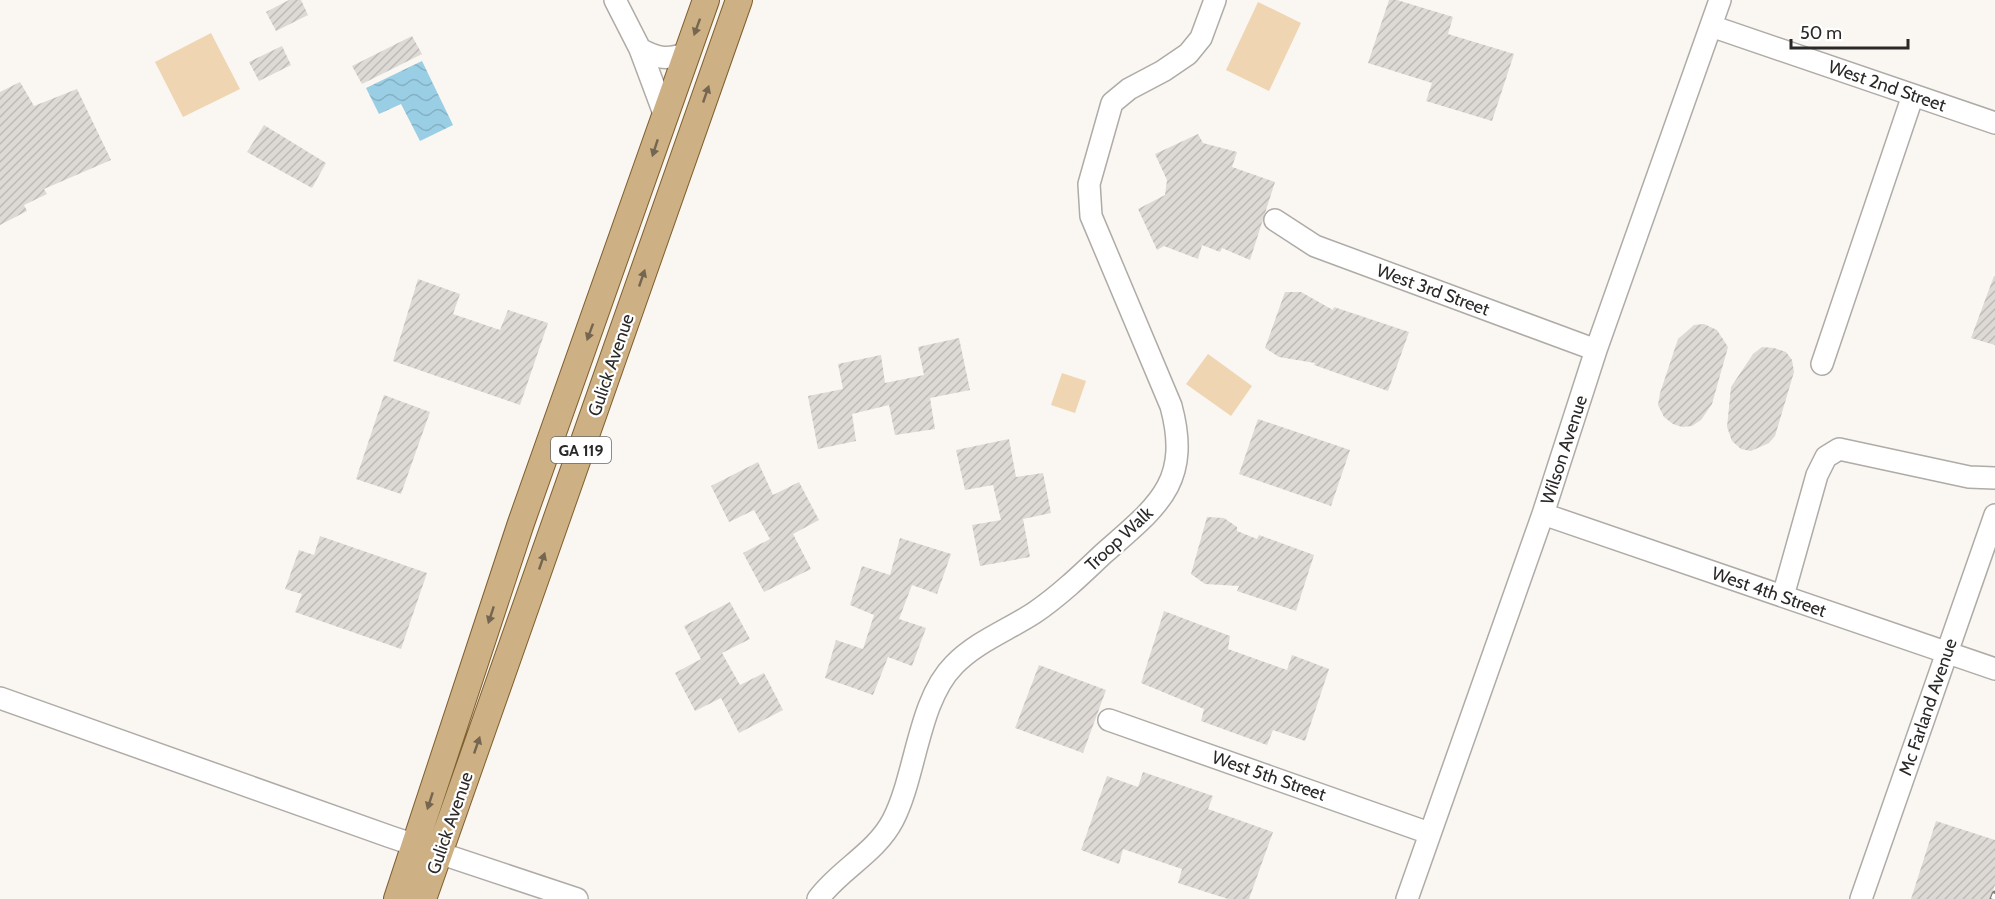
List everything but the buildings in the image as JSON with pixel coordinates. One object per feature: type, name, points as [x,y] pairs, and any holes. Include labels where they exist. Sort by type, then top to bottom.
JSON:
[{"type":"main road","name":"Gulick Avenue","points":[[423,899],[428,848],[521,523],[706,0]]},
{"type":"main road","name":"Gulick Avenue","points":[[397,899],[428,848],[739,0]]},
{"type":"street","points":[[615,0],[640,49],[665,116]]},
{"type":"street","name":"Troop Walk","points":[[818,899],[828,885],[852,868],[893,821],[939,686],[954,664],[1062,591],[1152,512],[1170,483],[1177,460],[1178,434],[1171,406],[1091,216],[1089,184],[1112,103],[1129,89],[1188,54],[1201,38],[1215,0]]},
{"type":"street","name":"Wilson Avenue","points":[[1407,899],[1543,514],[1596,350],[1720,0]]},
{"type":"street","name":"West 2nd Street","points":[[1711,26],[1995,123]]},
{"type":"street","points":[[640,49],[657,58],[671,59],[687,53]]},
{"type":"street","points":[[1822,364],[1913,95]]},
{"type":"street","name":"West 3rd Street","points":[[1275,220],[1315,246],[1596,350]]},
{"type":"street","points":[[1783,596],[1817,475],[1826,457],[1839,449],[1969,477],[1995,478]]},
{"type":"street","name":"West 4th Street","points":[[1543,514],[1995,669]]},
{"type":"street","name":"Mc Farland Avenue","points":[[1862,899],[1995,515]]},
{"type":"street","points":[[0,698],[577,899]]},
{"type":"street","name":"West 5th Street","points":[[1109,720],[1429,833]]},
{"type":"shaded area","points":[[1258,2],[1301,23],[1269,91],[1226,70]]},
{"type":"shaded area","points":[[211,33],[240,89],[183,117],[155,62]]},
{"type":"shaded area","points":[[1208,354],[1252,386],[1231,416],[1186,384]]},
{"type":"shaded area","points":[[1062,373],[1086,381],[1075,413],[1051,405]]},
{"type":"water","points":[[422,61],[453,125],[420,141],[401,104],[379,114],[366,88]]},
{"type":"railway","points":[[1993,899],[1995,894]]}]
